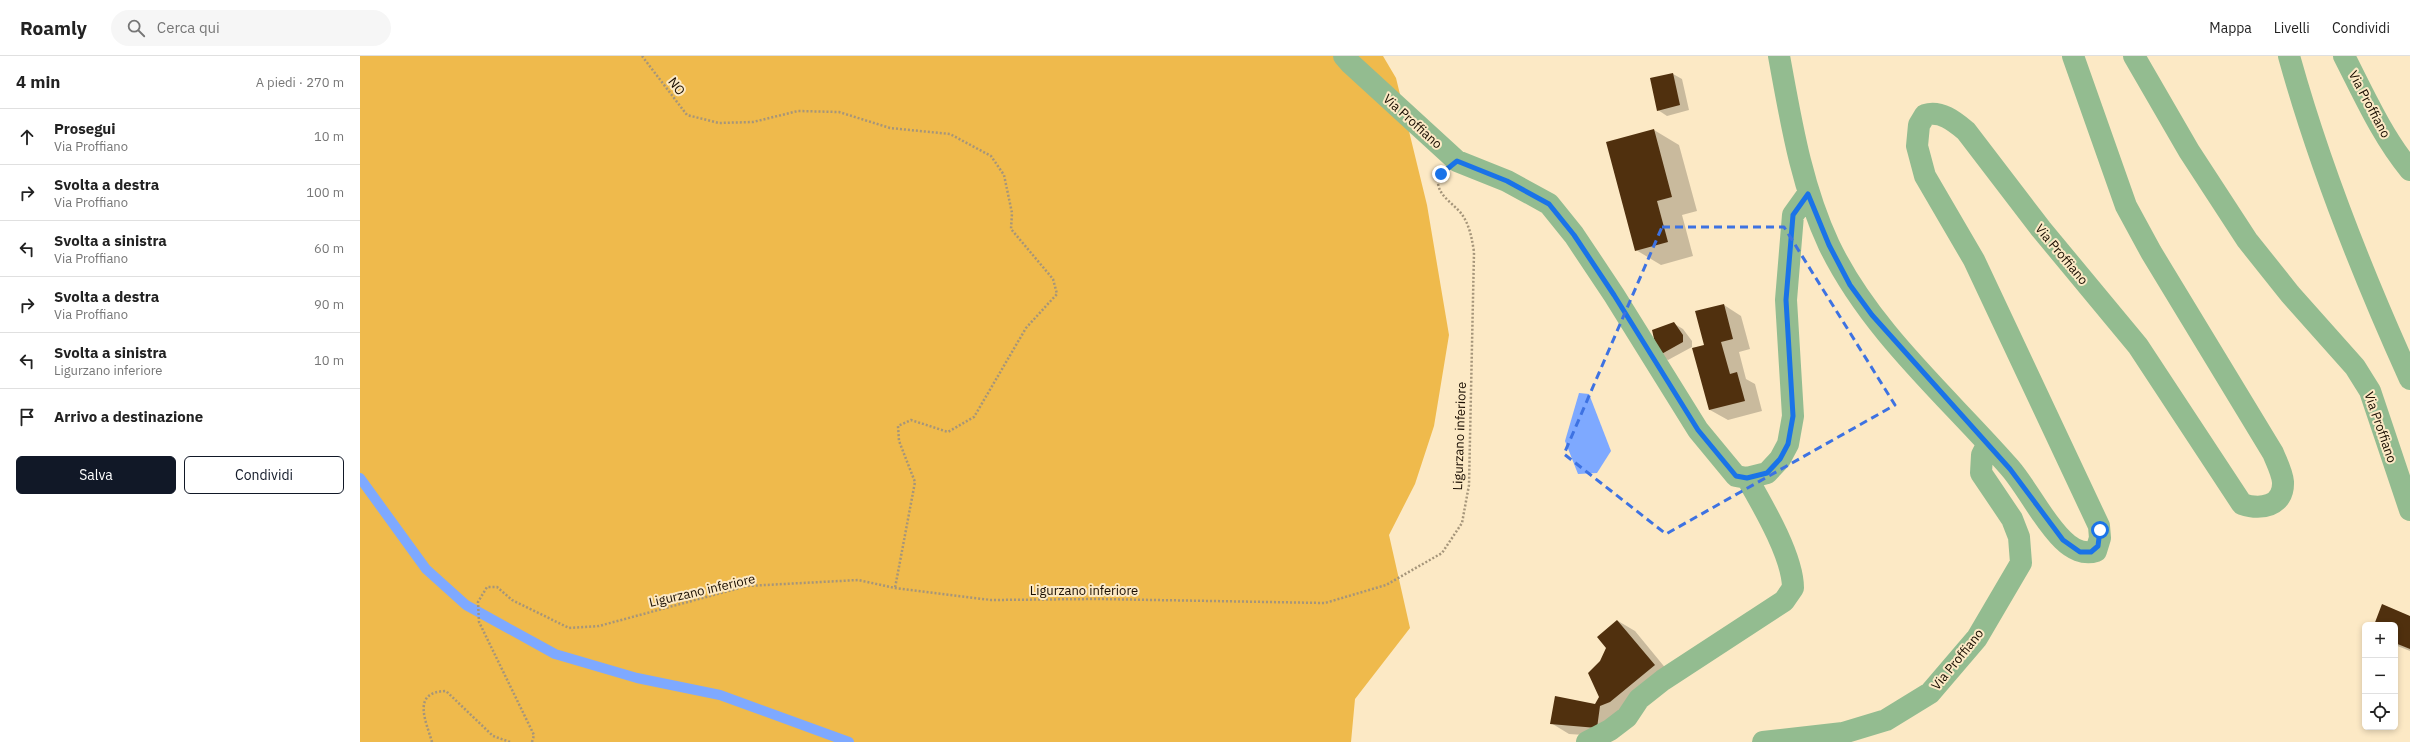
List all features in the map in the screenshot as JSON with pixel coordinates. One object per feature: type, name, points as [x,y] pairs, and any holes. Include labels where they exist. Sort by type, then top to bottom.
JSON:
[{"type":"street","name":"Via Proffiano","points":[[1344,56],[1457,161],[1507,181],[1549,204],[1574,235],[1614,295],[1698,430],[1736,476],[1747,478]]},
{"type":"street","name":"Via Proffiano","points":[[1779,56],[1808,194],[1829,245],[1850,285],[1872,315],[2010,469],[2063,540],[2080,552],[2096,551],[2100,538],[2099,526],[1977,266],[1925,176],[1919,158],[1917,135],[1922,119],[1925,115],[1931,113],[1953,120],[1966,131],[2041,229],[2138,346],[2242,504],[2253,508],[2267,507],[2276,501],[2283,484],[2280,469],[2273,453],[2151,252],[2126,206],[2073,56]]},
{"type":"street","name":"Via Proffiano","points":[[2134,56],[2189,151],[2247,240],[2290,294],[2355,367],[2370,391],[2410,510]]},
{"type":"street","points":[[2289,56],[2333,197],[2369,289],[2410,379]]},
{"type":"street","name":"Via Proffiano","points":[[2344,56],[2371,110],[2398,155],[2410,170]]},
{"type":"street","points":[[1587,742],[1605,734],[1627,717],[1639,699],[1663,680],[1784,601],[1793,588],[1790,567],[1763,505],[1747,478],[1767,473],[1780,459],[1788,444],[1793,416],[1786,300],[1793,215],[1808,194]]},
{"type":"street","name":"Via Proffiano","points":[[1763,742],[1843,733],[1886,720],[1930,693],[1977,638],[2021,563],[2018,537],[2012,519],[1981,473],[1982,455],[1987,445]]},
{"type":"path","name":"NO","points":[[642,56],[687,116],[725,123],[752,122],[798,111],[840,112],[890,128],[950,134],[991,156],[1004,176],[1012,213],[1011,229],[1053,279],[1057,294],[1026,328],[974,417],[948,432],[910,420],[898,426],[899,441],[915,482],[895,588]]},
{"type":"path","name":"Ligurzano inferiore","points":[[532,742],[534,735],[478,622],[478,602],[487,587],[497,587],[512,600],[569,628],[599,626],[747,586],[858,580],[895,588],[991,600],[1098,599],[1325,603],[1386,584],[1442,553],[1462,523],[1469,485],[1474,252],[1470,229],[1462,215],[1444,196],[1438,187],[1441,174],[1457,161]]},
{"type":"path","points":[[432,742],[424,715],[425,699],[435,691],[446,691],[493,736],[510,742]]},
{"type":"highlighted area","points":[[1662,227],[1784,227],[1895,405],[1666,534],[1564,454]]},
{"type":"shaded area","points":[[360,56],[1383,56],[1396,78],[1427,205],[1449,335],[1434,426],[1415,484],[1389,535],[1410,628],[1355,699],[1351,742],[360,742]]},
{"type":"water","points":[[1579,393],[1589,394],[1611,451],[1597,473],[1578,474],[1565,441]]},
{"type":"building","points":[[1673,73],[1680,105],[1657,111],[1650,78]]},
{"type":"building","points":[[1654,129],[1672,197],[1657,201],[1668,242],[1635,251],[1606,142]]},
{"type":"building","points":[[1724,304],[1733,339],[1721,342],[1730,374],[1737,372],[1745,401],[1709,410],[1692,348],[1704,345],[1695,311]]},
{"type":"building","points":[[1674,322],[1683,335],[1683,342],[1658,356],[1652,330]]},
{"type":"building","points":[[2382,604],[2410,616],[2410,649],[2398,644],[2398,622],[2375,622]]},
{"type":"building","points":[[1617,620],[1655,665],[1610,702],[1600,706],[1597,728],[1550,724],[1555,696],[1595,704],[1599,697],[1588,673],[1600,661],[1606,648],[1597,637]]},
{"type":"waterway","points":[[360,478],[426,569],[466,605],[555,654],[637,678],[720,695],[849,742]]},
{"type":"route","points":[[1441,174],[1457,161],[1507,181],[1549,204],[1574,235],[1614,295],[1698,430],[1724,464],[1736,476],[1747,478],[1767,473],[1780,459],[1788,444],[1793,416],[1786,300],[1793,215],[1808,194],[1829,245],[1850,285],[1872,315],[2010,469],[2063,540],[2080,552],[2087,553],[2096,551],[2100,538],[2100,530]]}]
